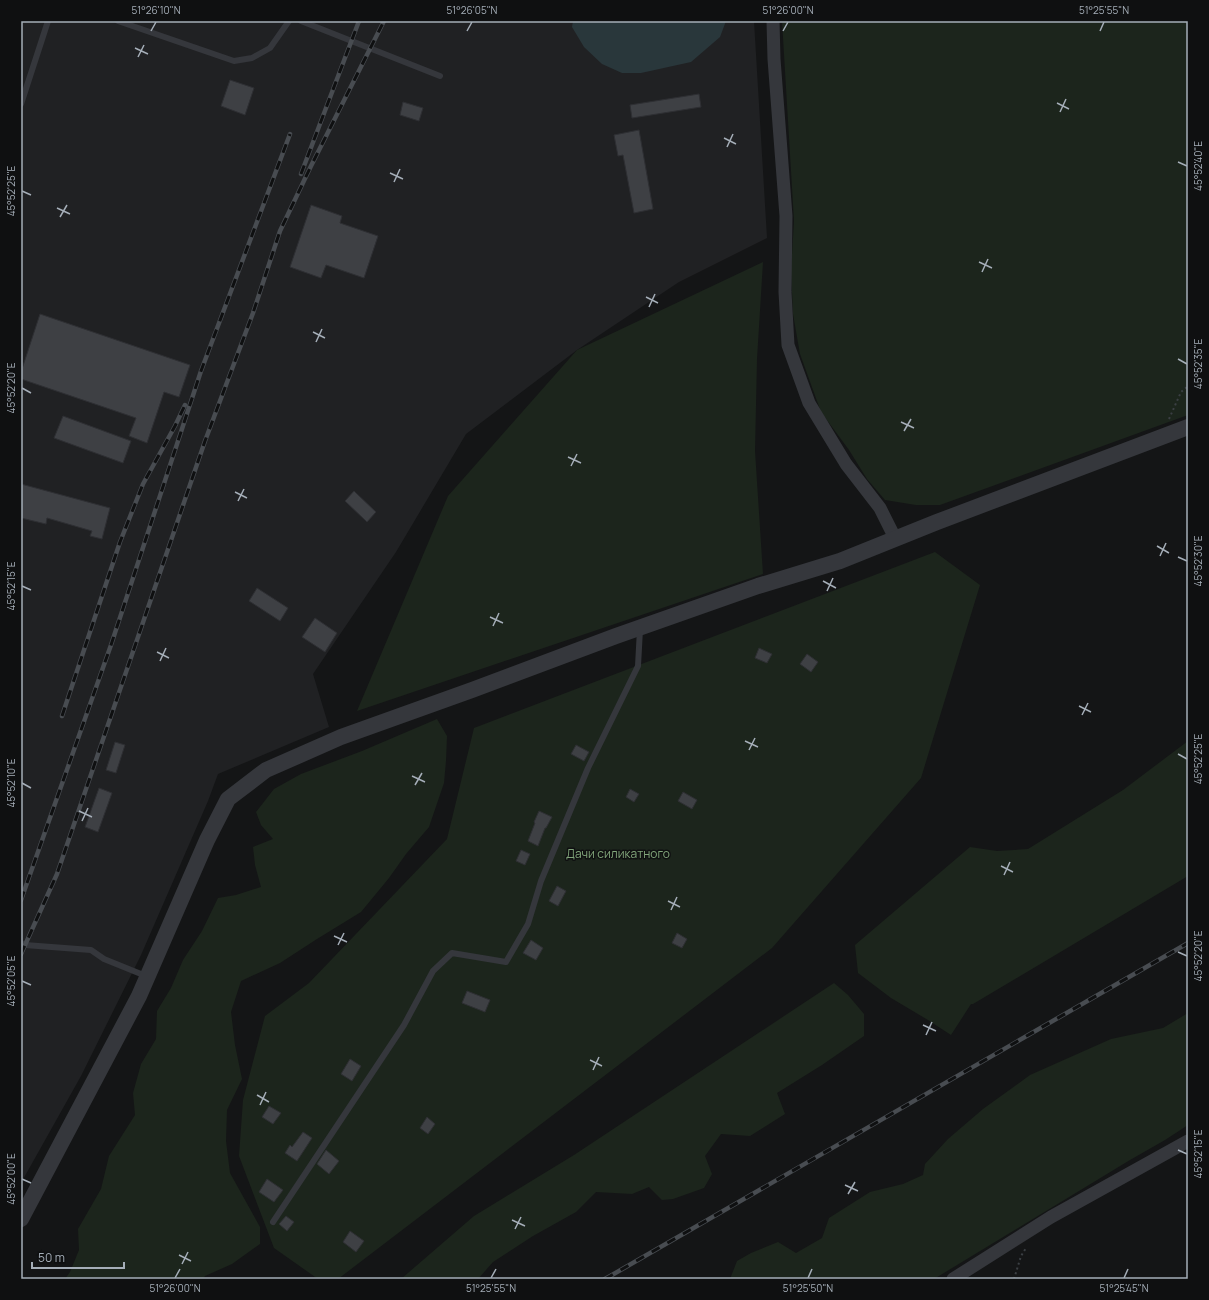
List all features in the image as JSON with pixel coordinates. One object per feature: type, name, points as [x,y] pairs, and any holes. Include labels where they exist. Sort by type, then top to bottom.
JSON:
[{"type":"street","points":[[773,21],[774,59],[786,216],[785,292],[788,345],[809,403],[846,464],[880,508],[895,538]]},
{"type":"street","points":[[21,1219],[148,977],[207,840],[228,800],[266,770],[341,737],[758,586],[840,561],[895,538],[1188,427]]},
{"type":"street","points":[[952,1279],[1051,1217],[1188,1141]]},
{"type":"lane","points":[[21,104],[48,21]]},
{"type":"lane","points":[[118,21],[234,61],[252,58],[270,48],[289,21]]},
{"type":"lane","points":[[301,21],[440,76]]},
{"type":"lane","points":[[273,1222],[404,1025],[432,972],[452,953],[506,962],[528,924],[541,881],[588,768],[638,666],[640,628]]},
{"type":"lane","points":[[21,943],[25,945],[91,950],[104,959],[148,977]]},
{"type":"path","points":[[1160,438],[1182,392],[1188,386]]},
{"type":"path","points":[[1014,1279],[1021,1256],[1029,1243]]},
{"type":"shaded area","points":[[21,21],[754,21],[767,238],[679,282],[577,350],[466,434],[396,552],[313,674],[329,727],[218,774],[208,801],[141,955],[81,1076],[21,1183]]},
{"type":"shaded area","points":[[573,21],[726,21],[720,37],[691,62],[641,73],[622,73],[602,64],[584,47],[572,27]]},
{"type":"green space","points":[[782,21],[1188,21],[1188,415],[940,505],[916,505],[885,500],[867,479],[849,450],[821,412],[800,354],[793,314],[791,271],[794,221]]},
{"type":"green space","points":[[763,262],[757,359],[755,451],[763,574],[357,711],[448,496],[577,350]]},
{"type":"green space","name":"Дачи силикатного","points":[[935,552],[980,585],[921,778],[772,948],[338,1279],[318,1279],[274,1248],[239,1156],[243,1100],[265,1016],[309,983],[447,839],[474,728]]},
{"type":"green space","points":[[437,719],[447,736],[446,761],[444,783],[429,827],[361,912],[280,963],[241,981],[231,1012],[235,1045],[242,1079],[227,1110],[226,1141],[230,1173],[260,1227],[260,1244],[232,1264],[205,1276],[203,1279],[65,1279],[70,1272],[79,1250],[78,1229],[101,1189],[109,1156],[135,1115],[133,1093],[141,1064],[156,1039],[157,1011],[171,988],[183,960],[202,931],[218,898],[236,895],[261,887],[255,865],[253,847],[273,839],[261,825],[256,812],[274,789],[301,774],[362,751]]},
{"type":"green space","points":[[1188,741],[1188,876],[971,1004],[951,1035],[891,998],[858,973],[855,945],[970,847],[997,851],[1028,849],[1123,790]]},
{"type":"green space","points":[[834,983],[848,995],[864,1014],[864,1036],[822,1065],[777,1093],[785,1114],[750,1136],[721,1134],[705,1156],[712,1174],[704,1188],[673,1199],[662,1200],[649,1187],[632,1194],[596,1192],[576,1212],[533,1236],[493,1262],[478,1279],[401,1279],[474,1216],[574,1155]]},
{"type":"green space","points":[[1188,1013],[1188,1125],[934,1279],[730,1279],[737,1261],[751,1253],[778,1242],[796,1253],[822,1238],[829,1218],[870,1192],[903,1184],[923,1175],[925,1164],[948,1139],[983,1109],[1030,1075],[1111,1039],[1163,1028]]},
{"type":"building","points":[[230,80],[254,88],[245,115],[221,106]]},
{"type":"building","points":[[699,94],[701,107],[632,118],[630,105]]},
{"type":"building","points":[[403,102],[423,108],[419,121],[400,115]]},
{"type":"building","points":[[639,130],[653,209],[634,213],[623,155],[618,156],[614,135]]},
{"type":"building","points":[[311,205],[342,216],[340,223],[378,236],[364,278],[326,265],[321,278],[290,267]]},
{"type":"building","points":[[40,314],[190,365],[179,397],[164,392],[147,443],[129,436],[136,418],[21,379],[21,372]]},
{"type":"building","points":[[63,416],[131,441],[123,463],[54,438]]},
{"type":"building","points":[[21,484],[110,508],[102,539],[90,536],[92,531],[47,518],[46,524],[21,518]]},
{"type":"building","points":[[354,491],[376,512],[367,522],[345,501]]},
{"type":"building","points":[[257,588],[288,608],[280,621],[249,601]]},
{"type":"building","points":[[315,618],[337,633],[325,652],[302,637]]},
{"type":"building","points":[[759,648],[772,654],[767,663],[755,658]]},
{"type":"building","points":[[807,654],[818,662],[811,672],[800,664]]},
{"type":"building","points":[[115,742],[125,745],[116,773],[106,770]]},
{"type":"building","points":[[576,745],[589,752],[584,761],[571,754]]},
{"type":"building","points":[[99,788],[112,793],[98,832],[85,827]]},
{"type":"building","points":[[630,789],[639,794],[634,802],[626,797]]},
{"type":"building","points":[[683,792],[697,800],[692,809],[678,801]]},
{"type":"building","points":[[539,811],[552,817],[545,828],[538,846],[528,841]]},
{"type":"building","points":[[521,850],[530,854],[525,865],[516,861]]},
{"type":"building","points":[[557,886],[566,891],[558,906],[549,901]]},
{"type":"building","points":[[677,933],[687,939],[682,948],[672,943]]},
{"type":"building","points":[[531,940],[543,948],[536,960],[523,953]]},
{"type":"building","points":[[467,991],[490,1000],[485,1012],[462,1003]]},
{"type":"building","points":[[350,1059],[361,1066],[352,1081],[341,1074]]},
{"type":"building","points":[[269,1106],[281,1113],[273,1124],[262,1117]]},
{"type":"building","points":[[427,1117],[435,1124],[428,1134],[420,1128]]},
{"type":"building","points":[[303,1132],[312,1138],[297,1161],[285,1153],[290,1145],[292,1147]]},
{"type":"building","points":[[326,1150],[339,1161],[329,1174],[317,1164]]},
{"type":"building","points":[[267,1179],[283,1190],[274,1202],[259,1192]]},
{"type":"building","points":[[286,1216],[294,1222],[287,1231],[279,1224]]},
{"type":"building","points":[[350,1231],[364,1241],[356,1252],[343,1242]]},
{"type":"railway","points":[[301,174],[359,21]]},
{"type":"railway","points":[[21,954],[57,874],[205,441],[253,313],[280,231],[384,21]]},
{"type":"railway","points":[[21,900],[111,645],[201,371],[290,134]]},
{"type":"railway","points":[[62,716],[120,542],[143,484],[185,405]]},
{"type":"railway","points":[[605,1279],[1188,943]]}]
